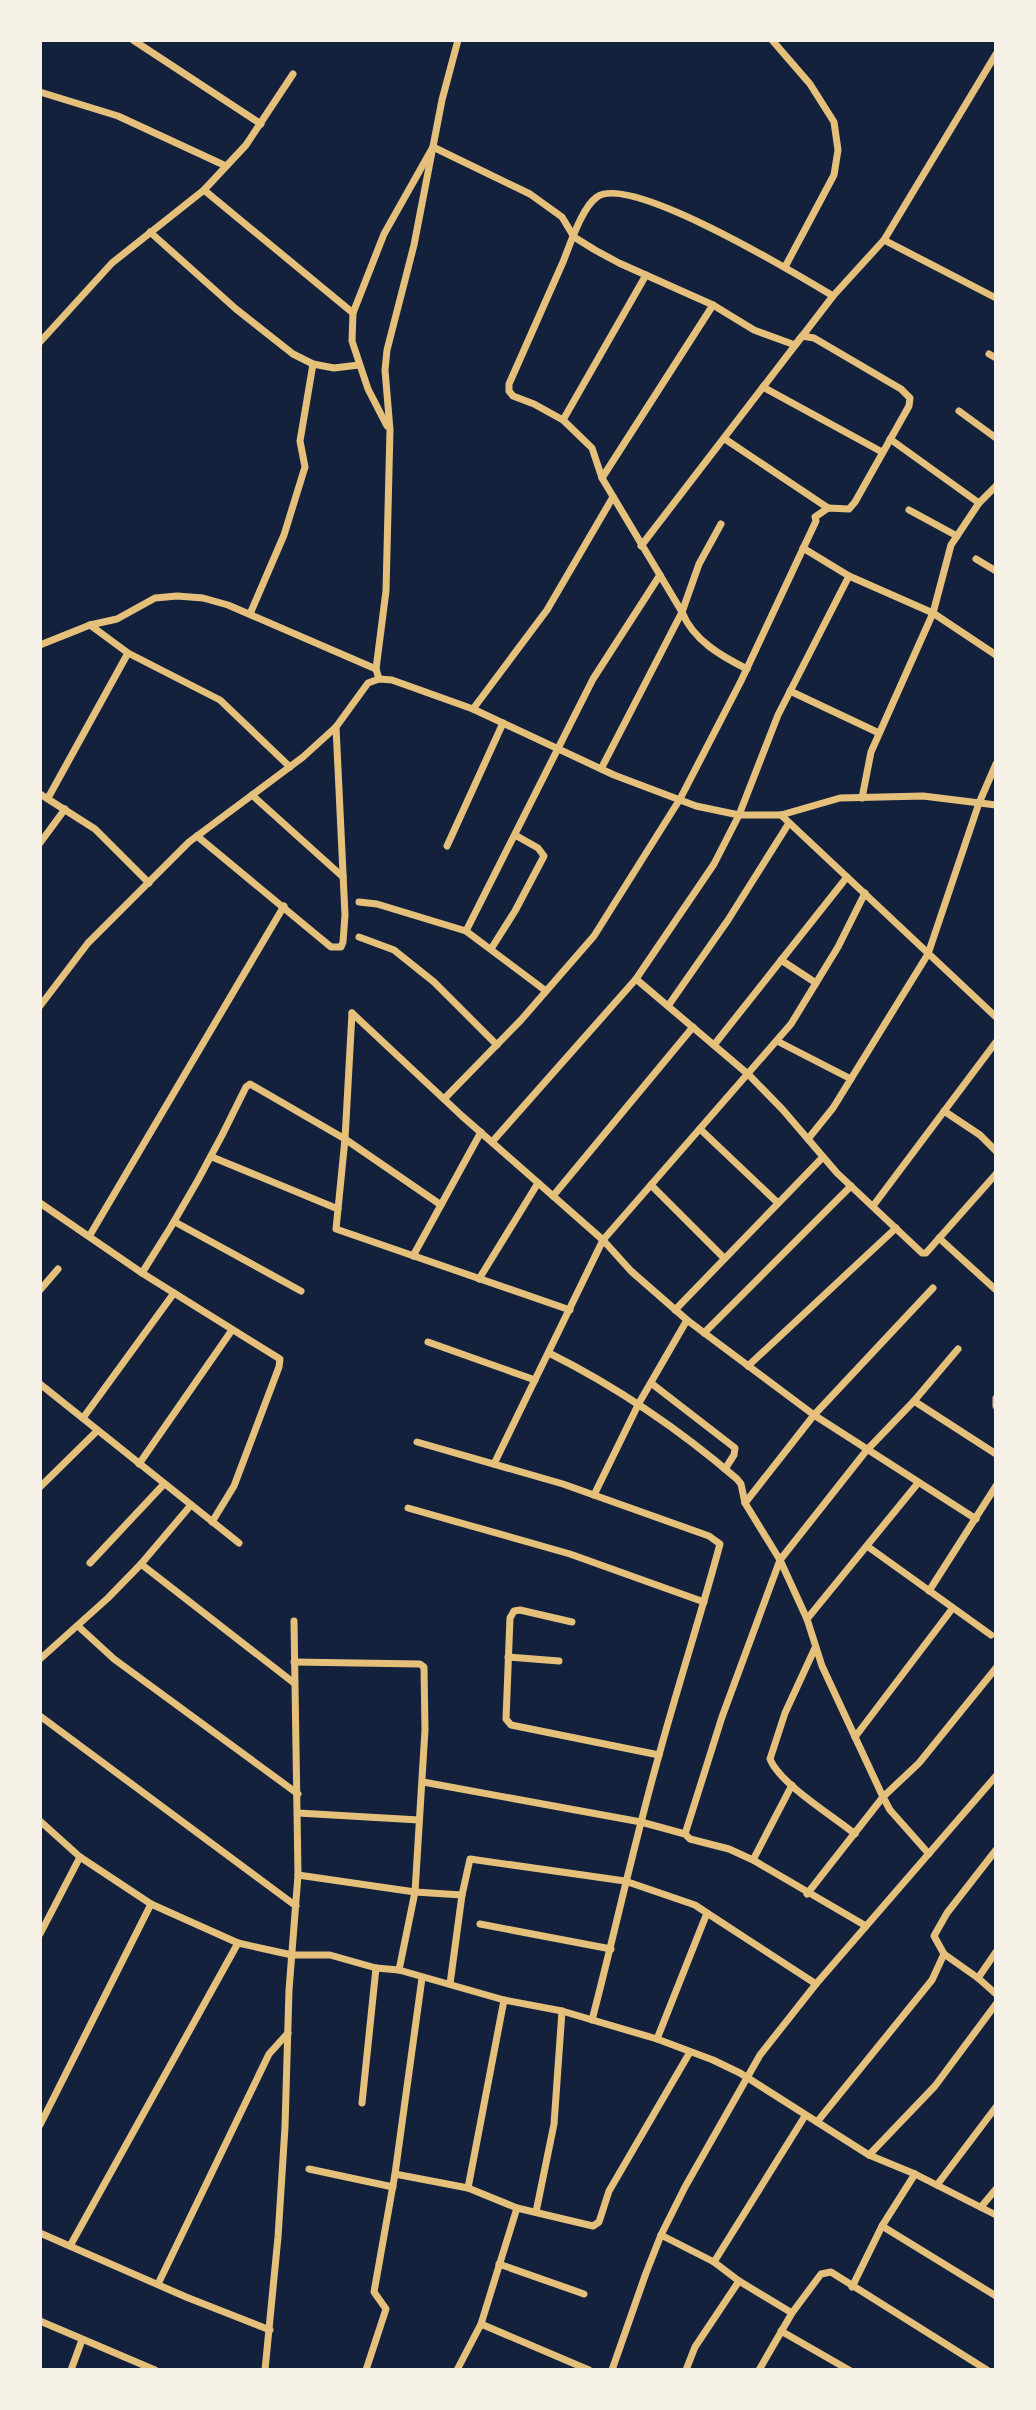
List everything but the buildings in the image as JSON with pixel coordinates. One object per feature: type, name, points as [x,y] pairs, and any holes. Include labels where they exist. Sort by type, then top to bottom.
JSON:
[{"type":"street","points":[[133,40],[261,124]]},
{"type":"street","points":[[379,679],[376,669],[386,591],[390,430],[385,370],[387,350],[414,245],[442,100],[458,40]]},
{"type":"street","points":[[772,40],[810,84],[834,122],[838,150],[834,175],[785,267]]},
{"type":"street","points":[[641,545],[833,296],[884,240],[996,54]]},
{"type":"street","points":[[41,339],[111,263],[204,190],[261,124],[293,74]]},
{"type":"street","points":[[40,92],[118,116],[226,166]]},
{"type":"street","points":[[433,146],[530,194],[562,217],[574,236],[619,263],[713,305],[754,330],[795,345]]},
{"type":"street","points":[[390,430],[368,389],[359,365],[352,341],[354,313],[384,234],[433,146]]},
{"type":"street","points":[[204,190],[354,313]]},
{"type":"street","points":[[747,669],[713,649],[692,631],[602,478],[592,448],[563,420],[513,396],[509,391],[509,384],[574,236],[590,204],[599,195],[611,192],[646,199],[678,212],[785,267],[833,296]]},
{"type":"street","points":[[150,232],[236,309],[293,354],[313,364],[334,368],[359,365]]},
{"type":"street","points":[[884,240],[996,299]]},
{"type":"street","points":[[563,420],[646,275]]},
{"type":"street","points":[[602,478],[713,305]]},
{"type":"street","points":[[724,439],[828,508],[849,509],[855,502],[909,406],[910,398],[901,389],[814,338],[802,337],[795,345]]},
{"type":"street","points":[[250,614],[284,535],[305,467],[300,441],[313,364]]},
{"type":"street","points":[[763,387],[882,452]]},
{"type":"street","points":[[959,411],[996,438]]},
{"type":"street","points":[[890,439],[979,503]]},
{"type":"street","points":[[862,798],[871,752],[933,613],[951,545],[979,503],[996,486]]},
{"type":"street","points":[[473,709],[527,639],[553,600],[613,497]]},
{"type":"street","points":[[445,1098],[497,1045],[594,936],[680,799],[747,669],[816,517],[828,508]]},
{"type":"street","points":[[909,510],[957,536]]},
{"type":"street","points":[[601,768],[682,612],[699,564],[721,524]]},
{"type":"street","points":[[803,548],[849,576],[933,613],[996,655]]},
{"type":"street","points":[[975,559],[996,571]]},
{"type":"street","points":[[466,931],[593,679],[660,575]]},
{"type":"street","points":[[492,1142],[636,979],[714,864],[739,816],[764,748],[790,691],[849,576]]},
{"type":"street","points":[[40,645],[90,625],[117,619],[155,598],[177,596],[203,598],[250,614],[376,669]]},
{"type":"street","points":[[90,625],[128,653],[220,701],[290,766]]},
{"type":"street","points":[[48,799],[128,653]]},
{"type":"street","points":[[40,1006],[88,943],[118,910],[197,836],[290,766],[336,727],[368,683],[379,679],[392,680],[473,709],[601,768],[696,806],[739,816],[781,816],[840,798],[923,796],[996,805]]},
{"type":"street","points":[[790,691],[879,733]]},
{"type":"street","points":[[447,846],[503,723]]},
{"type":"street","points":[[197,836],[331,947],[341,947],[345,915],[336,727]]},
{"type":"street","points":[[808,1139],[833,1108],[928,954],[979,803],[996,764]]},
{"type":"street","points":[[40,794],[95,829],[149,883]]},
{"type":"street","points":[[253,795],[343,877]]},
{"type":"street","points":[[40,843],[65,809]]},
{"type":"street","points":[[781,816],[996,1017]]},
{"type":"street","points":[[668,1006],[728,920],[789,823]]},
{"type":"street","points":[[491,949],[544,856],[538,848],[515,835]]},
{"type":"street","points":[[714,1045],[847,877]]},
{"type":"street","points":[[494,1464],[603,1240],[791,1024],[838,947],[865,893]]},
{"type":"street","points":[[359,902],[377,904],[466,931],[546,991]]},
{"type":"street","points":[[90,1235],[284,906]]},
{"type":"street","points":[[359,937],[394,950],[434,982],[497,1045]]},
{"type":"street","points":[[781,960],[816,983]]},
{"type":"street","points":[[636,979],[749,1075],[851,1186],[922,1253],[926,1252],[996,1174]]},
{"type":"street","points":[[569,1310],[336,1229],[345,1139],[352,1013],[603,1240],[631,1271],[687,1320],[866,1451],[976,1519]]},
{"type":"street","points":[[554,1196],[693,1027]]},
{"type":"street","points":[[777,1041],[851,1079]]},
{"type":"street","points":[[873,1206],[996,1042]]},
{"type":"street","points":[[142,1273],[175,1222],[250,1084],[345,1139],[441,1205]]},
{"type":"street","points":[[944,1111],[980,1135],[996,1151]]},
{"type":"street","points":[[700,1129],[778,1203]]},
{"type":"street","points":[[414,1256],[481,1132]]},
{"type":"street","points":[[212,1157],[338,1209]]},
{"type":"street","points":[[675,1310],[823,1157]]},
{"type":"street","points":[[479,1279],[538,1183]]},
{"type":"street","points":[[651,1185],[724,1258]]},
{"type":"street","points":[[704,1333],[851,1186]]},
{"type":"street","points":[[40,1203],[142,1273],[280,1359],[234,1486],[212,1522]]},
{"type":"street","points":[[175,1222],[301,1291]]},
{"type":"street","points":[[748,1366],[896,1228]]},
{"type":"street","points":[[939,1238],[996,1290]]},
{"type":"street","points":[[40,1290],[58,1269]]},
{"type":"street","points":[[745,1503],[814,1415],[933,1288]]},
{"type":"street","points":[[82,1419],[174,1293]]},
{"type":"street","points":[[594,1495],[639,1403],[687,1320]]},
{"type":"street","points":[[139,1464],[232,1330]]},
{"type":"street","points":[[428,1342],[535,1380]]},
{"type":"street","points":[[685,1834],[722,1717],[780,1560],[866,1451],[914,1401],[958,1349]]},
{"type":"street","points":[[549,1353],[584,1370],[639,1403],[741,1484],[745,1503],[780,1560],[807,1619],[815,1648],[883,1797],[929,1854]]},
{"type":"street","points":[[651,1383],[735,1448],[734,1455],[725,1469]]},
{"type":"street","points":[[40,1384],[239,1543]]},
{"type":"street","points":[[996,1398],[996,1406]]},
{"type":"street","points":[[914,1401],[996,1454]]},
{"type":"street","points":[[40,1487],[97,1431]]},
{"type":"street","points":[[417,1442],[594,1495],[716,1539],[720,1544],[625,1881],[592,2020]]},
{"type":"street","points":[[807,1619],[918,1483]]},
{"type":"street","points":[[90,1563],[164,1484]]},
{"type":"street","points":[[929,1591],[996,1486]]},
{"type":"street","points":[[40,1659],[141,1564],[191,1505]]},
{"type":"street","points":[[408,1508],[570,1554],[704,1602]]},
{"type":"street","points":[[867,1546],[991,1635]]},
{"type":"street","points":[[141,1564],[294,1683]]},
{"type":"street","points":[[572,1622],[520,1609],[514,1611],[510,1618],[506,1719],[511,1725],[659,1755]]},
{"type":"street","points":[[855,1737],[952,1609]]},
{"type":"street","points":[[265,2370],[280,2210],[298,1875],[294,1621]]},
{"type":"street","points":[[78,1626],[114,1659],[298,1794]]},
{"type":"street","points":[[815,1648],[785,1713],[770,1759],[775,1769],[792,1785],[855,1834]]},
{"type":"street","points":[[508,1657],[559,1661]]},
{"type":"street","points":[[294,1662],[419,1664],[424,1667],[423,1782],[415,1892],[399,1970]]},
{"type":"street","points":[[807,1894],[883,1797],[919,1763],[996,1668]]},
{"type":"street","points":[[40,1716],[296,1906]]},
{"type":"street","points":[[612,2370],[661,2235],[746,2077],[779,2028],[996,1776]]},
{"type":"street","points":[[423,1782],[641,1822],[685,1834],[690,1839],[729,1849],[753,1860],[807,1894],[866,1926]]},
{"type":"street","points":[[753,1860],[792,1785]]},
{"type":"street","points":[[298,1813],[419,1820]]},
{"type":"street","points":[[40,1821],[80,1857],[150,1904],[238,1943],[292,1955],[331,1955],[376,1968],[399,1970],[504,2000],[562,2011],[657,2039],[713,2060],[746,2077],[869,2155],[915,2174],[996,2215]]},
{"type":"street","points":[[996,1850],[939,1925],[934,1936],[944,1954],[996,1994]]},
{"type":"street","points":[[41,1929],[80,1857]]},
{"type":"street","points":[[450,1984],[468,1861],[475,1859],[625,1881],[695,1905],[816,1984]]},
{"type":"street","points":[[298,1875],[415,1892],[462,1895]]},
{"type":"street","points":[[40,2125],[150,1904]]},
{"type":"street","points":[[657,2039],[707,1913]]},
{"type":"street","points":[[480,1924],[611,1949]]},
{"type":"street","points":[[70,2246],[238,1943]]},
{"type":"street","points":[[978,1978],[996,1952]]},
{"type":"street","points":[[817,2122],[932,1980],[944,1954]]},
{"type":"street","points":[[362,2103],[376,1968]]},
{"type":"street","points":[[366,2370],[386,2309],[374,2291],[395,2174],[422,1978]]},
{"type":"street","points":[[468,2188],[504,2000]]},
{"type":"street","points":[[869,2155],[935,2086],[996,2004]]},
{"type":"street","points":[[536,2212],[554,2124],[562,2011]]},
{"type":"street","points":[[158,2284],[269,2054],[288,2033]]},
{"type":"street","points":[[395,2174],[468,2188],[517,2208],[593,2226],[599,2222],[609,2191],[690,2052]]},
{"type":"street","points":[[937,2185],[996,2107]]},
{"type":"street","points":[[714,2262],[805,2116]]},
{"type":"street","points":[[309,2169],[393,2187]]},
{"type":"street","points":[[852,2287],[882,2226],[915,2174]]},
{"type":"street","points":[[981,2207],[996,2189]]},
{"type":"street","points":[[457,2370],[481,2324],[517,2208]]},
{"type":"street","points":[[882,2226],[996,2296]]},
{"type":"street","points":[[40,2233],[270,2330]]},
{"type":"street","points":[[661,2235],[714,2262],[739,2281],[792,2313]]},
{"type":"street","points":[[499,2264],[584,2294]]},
{"type":"street","points":[[759,2370],[792,2313],[825,2272],[840,2276],[852,2287],[987,2370]]},
{"type":"street","points":[[686,2370],[695,2347],[739,2281]]},
{"type":"street","points":[[40,2321],[155,2370]]},
{"type":"street","points":[[481,2324],[589,2370]]},
{"type":"street","points":[[780,2331],[849,2370]]},
{"type":"street","points":[[71,2370],[82,2340]]}]
